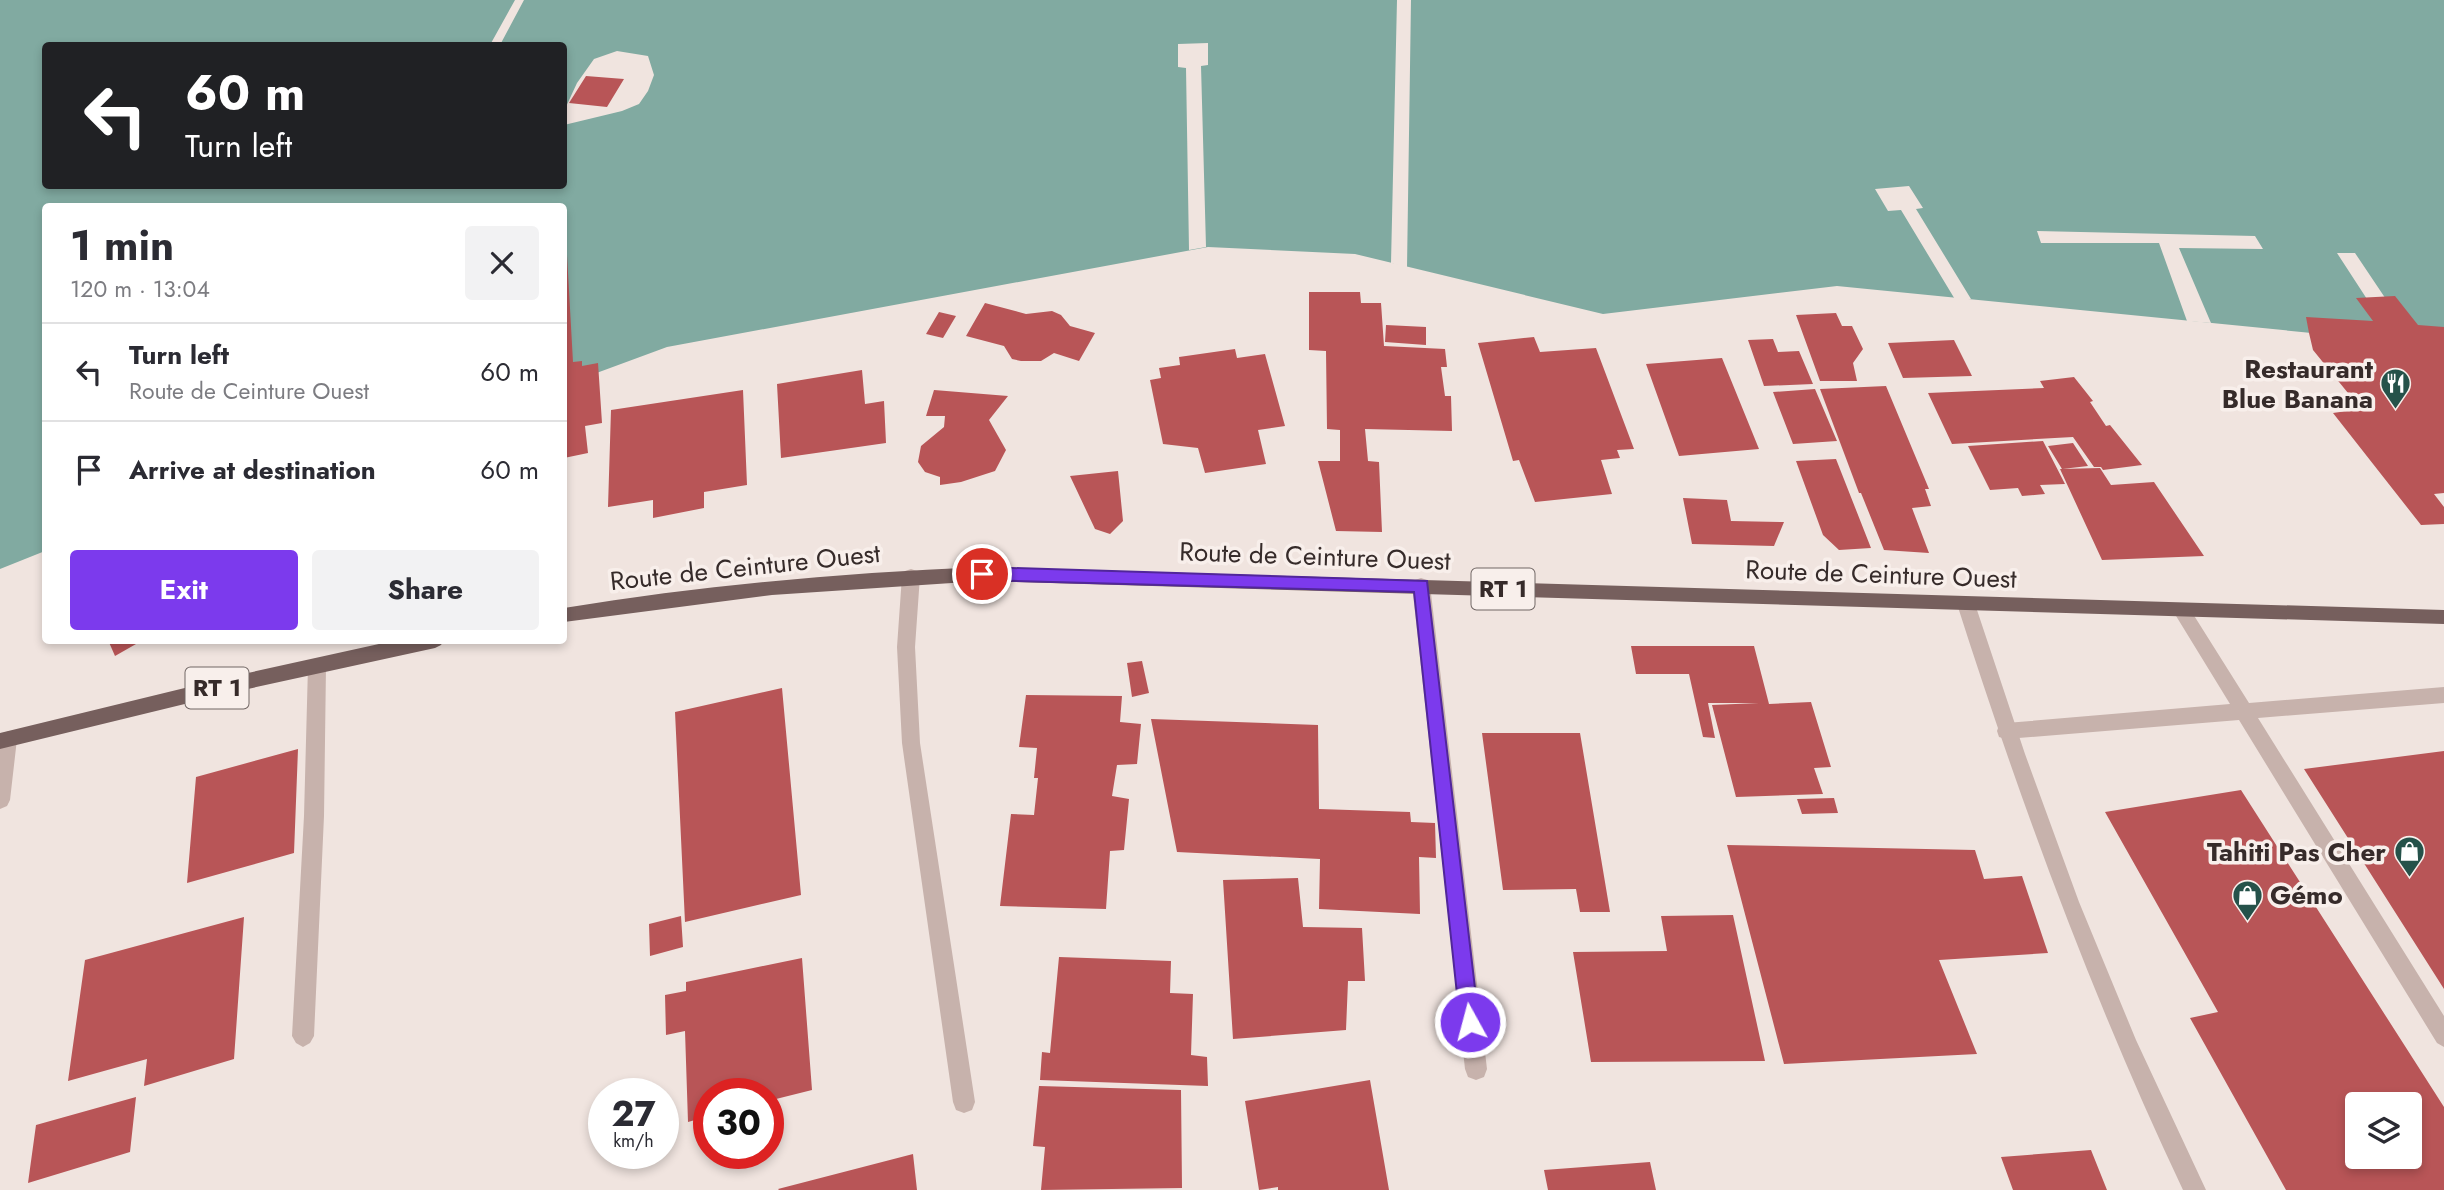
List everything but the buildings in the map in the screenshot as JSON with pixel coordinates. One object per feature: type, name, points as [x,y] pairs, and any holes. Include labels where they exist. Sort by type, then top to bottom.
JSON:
[{"type":"main road","name":"Route de Ceinture Ouest","points":[[567,615],[734,589],[911,576],[1067,574],[2182,611],[2444,617]]},
{"type":"main road","name":"RT 1","points":[[4,741],[417,644]]},
{"type":"street","points":[[911,576],[906,647],[911,743],[964,1102]]},
{"type":"street","points":[[1421,585],[1476,1069]]},
{"type":"street","points":[[1966,604],[2006,731],[2124,1040],[2195,1190]]},
{"type":"street","points":[[2182,611],[2444,1036]]},
{"type":"street","points":[[303,1036],[317,666]]},
{"type":"street","points":[[2006,731],[2243,709],[2444,695]]},
{"type":"street","points":[[0,800],[4,741]]},
{"type":"water","points":[[0,0],[2444,0],[2444,346],[1837,286],[1603,314],[1355,254],[1208,247],[667,347],[567,384],[567,203],[42,203],[42,552],[0,569]]},
{"type":"pier","points":[[515,0],[524,0],[502,42],[492,42]]},
{"type":"pier","points":[[1397,0],[1411,0],[1407,268],[1391,263]]},
{"type":"pier","points":[[1208,43],[1208,65],[1201,66],[1206,247],[1189,250],[1186,68],[1178,67],[1178,44]]},
{"type":"pier","points":[[617,51],[648,56],[654,75],[648,91],[639,104],[622,111],[567,124],[567,105],[577,83],[594,59]]},
{"type":"pier","points":[[1909,186],[1923,208],[1916,209],[1971,299],[1956,301],[1901,210],[1888,211],[1875,189]]},
{"type":"pier","points":[[2037,231],[2255,236],[2263,249],[2179,248],[2211,323],[2187,321],[2159,243],[2041,243]]},
{"type":"pier","points":[[2337,253],[2355,253],[2410,335],[2391,336]]},
{"type":"place","name":"Restaurant Blue Banana","points":[[2396,411]]},
{"type":"place","name":"Tahiti Pas Cher","points":[[2409,879]]},
{"type":"place","name":"Gémo","points":[[2247,922]]},
{"type":"route","points":[[982,574],[1067,574],[1421,585],[1470,1022]]}]
